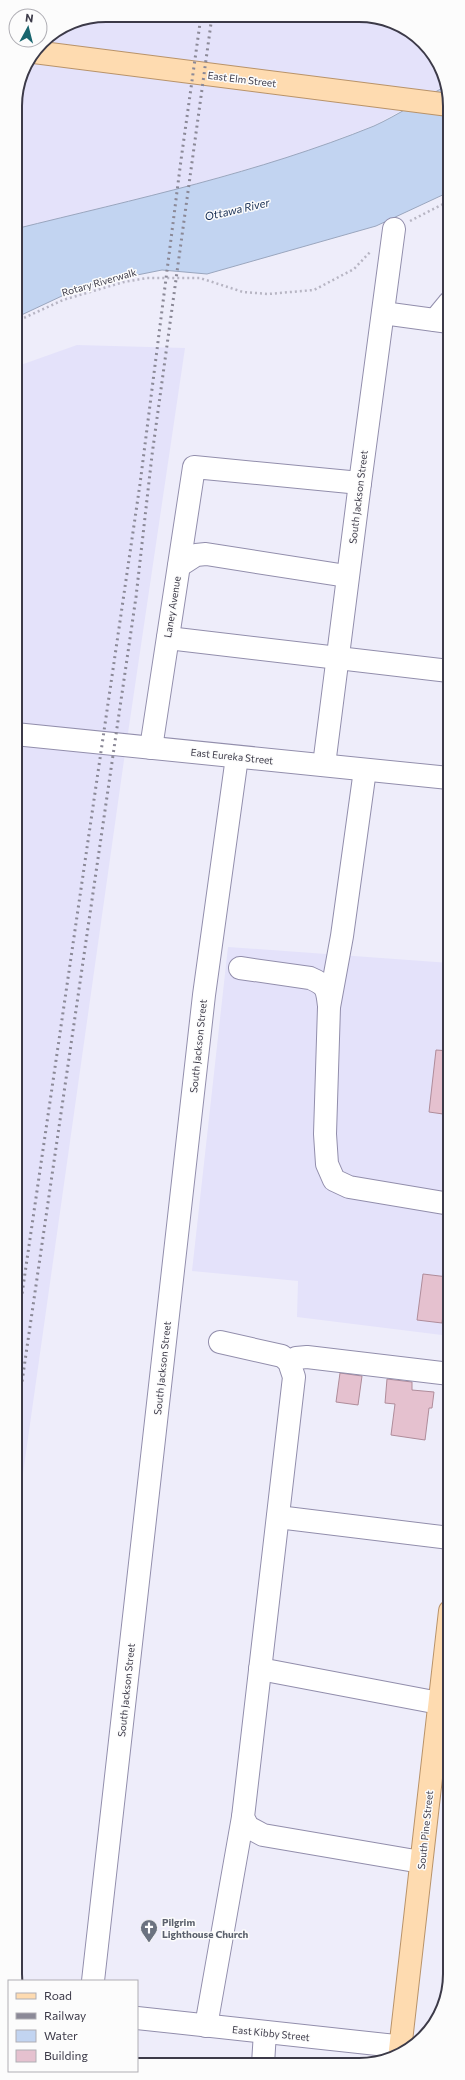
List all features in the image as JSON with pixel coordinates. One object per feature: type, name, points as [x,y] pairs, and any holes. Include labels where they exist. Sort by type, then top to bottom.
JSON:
[{"type":"main road","name":"East Elm Street","points":[[41,53],[443,104]]},
{"type":"main road","name":"South Pine Street","points":[[402,2046],[443,1670]]},
{"type":"street","name":"South Jackson Street","points":[[324,765],[394,229]]},
{"type":"street","points":[[383,313],[442,321]]},
{"type":"street","name":"Laney Avenue","points":[[151,748],[194,466],[360,483]]},
{"type":"street","points":[[179,566],[196,555],[206,554],[340,575],[348,580]]},
{"type":"street","points":[[168,638],[443,670]]},
{"type":"street","name":"East Eureka Street","points":[[22,735],[443,777]]},
{"type":"street","name":"South Jackson Street","points":[[93,1980],[204,996],[238,757]]},
{"type":"street","points":[[329,1007],[342,936],[365,770]]},
{"type":"street","points":[[240,968],[310,978],[321,982],[328,990],[329,1007],[325,1134],[327,1164],[330,1174],[334,1180],[349,1187],[443,1203]]},
{"type":"street","points":[[206,2026],[243,1817],[294,1377],[289,1362],[282,1356],[220,1342]]},
{"type":"street","points":[[289,1362],[296,1358],[307,1357],[443,1373]]},
{"type":"street","points":[[278,1517],[443,1537]]},
{"type":"street","points":[[260,1669],[439,1703]]},
{"type":"street","points":[[243,1817],[248,1827],[263,1835],[421,1862]]},
{"type":"street","name":"East Kibby Street","points":[[138,2018],[399,2048]]},
{"type":"street","points":[[263,2058],[265,2032]]},
{"type":"path","name":"Rotary Riverwalk","points":[[22,319],[63,300],[124,282],[147,278],[200,278],[243,292],[268,294],[314,290],[354,269],[385,236],[394,229],[443,204]]},
{"type":"shaded area","points":[[106,22],[359,22],[386,26],[401,33],[410,39],[426,55],[437,74],[441,89],[375,125],[299,154],[169,192],[22,227],[22,101],[28,74],[36,59],[59,36],[74,28],[84,25]]},
{"type":"shaded area","points":[[77,345],[185,348],[124,760],[22,1481],[22,365]]},
{"type":"shaded area","points":[[228,947],[443,962],[443,1335],[297,1317],[298,1281],[192,1271]]},
{"type":"water","name":"Ottawa River","points":[[441,89],[443,106],[443,195],[376,226],[207,274],[162,270],[97,283],[64,295],[22,315],[22,227],[151,196],[286,158],[374,126]]},
{"type":"building","points":[[436,1050],[443,1050],[443,1114],[429,1112]]},
{"type":"building","points":[[423,1274],[443,1276],[442,1323],[417,1320]]},
{"type":"building","points":[[340,1373],[362,1376],[358,1405],[336,1402]]},
{"type":"building","points":[[387,1379],[412,1382],[412,1390],[434,1392],[432,1408],[429,1408],[425,1440],[391,1435],[395,1404],[385,1403]]},
{"type":"railway","points":[[22,1294],[140,484],[200,22]]},
{"type":"railway","points":[[22,1382],[136,597],[152,455],[211,22]]},
{"type":"place","name":"Pilgrim Lighthouse Church","points":[[149,1943]]}]
